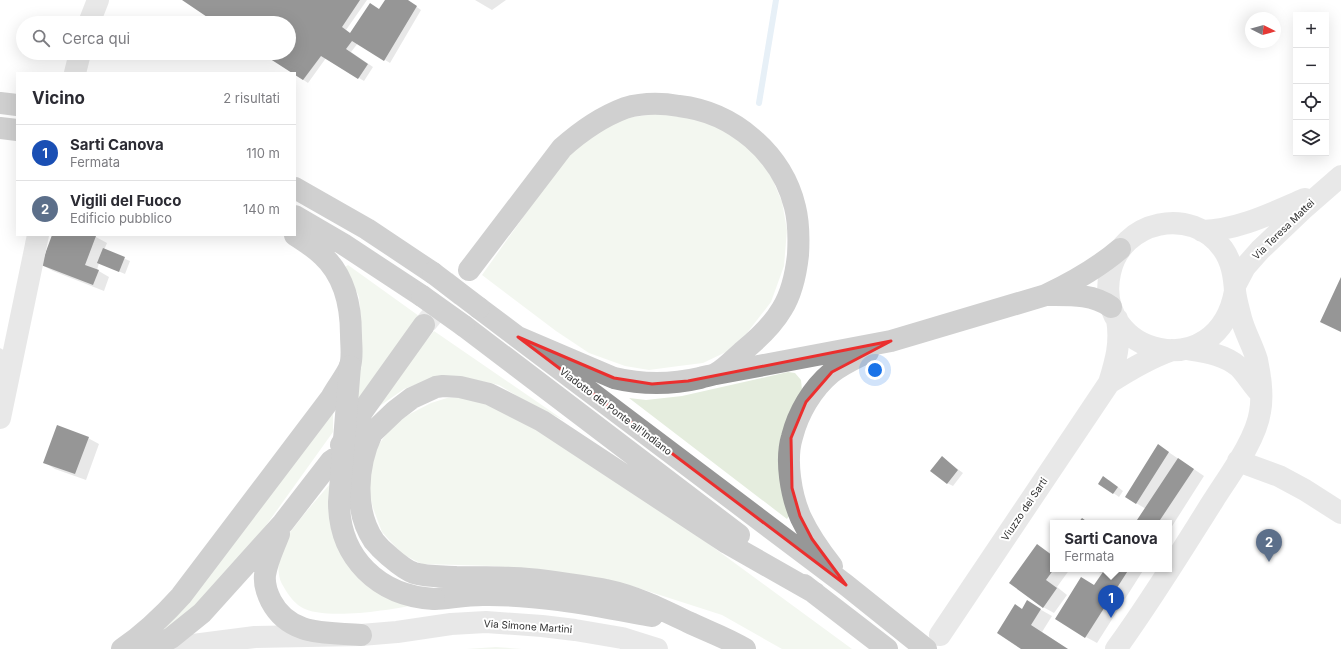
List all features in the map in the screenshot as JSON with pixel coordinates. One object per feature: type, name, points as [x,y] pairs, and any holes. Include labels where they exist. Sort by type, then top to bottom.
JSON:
[{"type":"highway","points":[[0,103],[16,105]]},
{"type":"highway","points":[[469,270],[562,148],[580,131],[626,108],[648,104],[688,107],[716,115],[748,134],[763,149],[779,170],[791,194],[795,206],[799,241],[793,282],[782,310],[761,336],[715,374]]},
{"type":"highway","points":[[0,128],[16,130]]},
{"type":"highway","name":"Viadotto del Ponte all'Indiano","points":[[296,189],[367,229],[433,273],[846,585],[865,602],[933,642]]},
{"type":"highway","points":[[296,217],[350,248],[464,326],[815,593],[886,649]]},
{"type":"highway","points":[[296,236],[322,255],[333,268],[341,282],[348,300],[351,315],[351,347],[339,514],[343,534],[350,549],[376,579],[388,587],[405,595],[421,598],[434,599],[482,595],[536,597],[607,607],[693,624]]},
{"type":"highway","points":[[518,337],[614,378],[630,382],[670,384],[715,374],[891,341],[1046,295],[1062,288],[1096,268],[1120,249]]},
{"type":"highway","points":[[1046,295],[1071,295],[1091,298],[1105,302],[1114,313]]},
{"type":"highway","points":[[149,649],[180,631],[202,614],[283,522],[331,461],[364,408],[424,325]]},
{"type":"highway","points":[[846,585],[812,540],[800,516],[792,488],[790,462],[791,438],[806,402],[820,384],[832,372],[854,358],[891,341]]},
{"type":"highway","points":[[122,649],[152,626],[181,596],[331,398],[350,366]]},
{"type":"highway","points":[[331,461],[372,433],[386,418],[403,404],[416,396],[436,387],[453,386],[473,389],[489,394],[542,421],[727,543],[815,593]]},
{"type":"highway","points":[[372,433],[366,445],[361,466],[360,492],[362,509],[366,524],[374,540],[382,550],[402,566],[413,572],[421,574],[537,580],[607,591],[632,597],[718,634],[746,649]]},
{"type":"highway","points":[[283,522],[265,574],[266,591],[274,607],[294,626],[307,630],[361,635]]},
{"type":"street","points":[[92,16],[98,0]]},
{"type":"street","points":[[76,72],[79,60]]},
{"type":"street","name":"Via Teresa Mattei","points":[[1235,288],[1245,267],[1260,250],[1278,231],[1341,176]]},
{"type":"street","name":"Via Teresa Mattei","points":[[1202,231],[1223,229],[1243,224],[1321,193]]},
{"type":"street","points":[[1172,566],[1238,461],[1258,423],[1261,394],[1257,360],[1242,320],[1235,288],[1234,272],[1223,248],[1213,238],[1190,226],[1177,223],[1164,223],[1151,226],[1139,232],[1129,240],[1120,249],[1114,260],[1109,277],[1109,295],[1114,313],[1125,330],[1146,345],[1159,349],[1211,353],[1228,360],[1239,368],[1261,394]]},
{"type":"street","points":[[0,418],[38,236]]},
{"type":"street","points":[[1179,350],[1204,341],[1220,328],[1228,317],[1233,304],[1235,288]]},
{"type":"street","name":"Viuzzo dei Sarti","points":[[933,642],[1109,383],[1118,352],[1119,338],[1114,313]]},
{"type":"street","name":"Viuzzo dei Sarti","points":[[1109,383],[1133,368],[1157,356],[1179,350]]},
{"type":"street","points":[[1238,461],[1279,476],[1305,490],[1341,513]]},
{"type":"street","points":[[1116,649],[1168,572]]},
{"type":"street","name":"Via Simone Martini","points":[[162,649],[255,637],[361,635],[397,632],[451,624],[486,622],[542,626],[599,634],[622,638],[657,649]]},
{"type":"street","points":[[381,649],[397,632]]},
{"type":"street","name":"Via Simone Martini","points":[[309,649],[361,635]]},
{"type":"highlighted area","points":[[518,337],[614,378],[652,384],[688,381],[891,341],[832,372],[806,402],[791,438],[792,488],[800,516],[812,539],[846,585],[614,410]]},
{"type":"green space","points":[[684,113],[723,127],[752,149],[772,178],[782,202],[787,230],[784,266],[771,302],[747,333],[726,352],[703,363],[649,370],[625,366],[589,353],[556,331],[482,275],[568,154],[597,130],[627,118],[655,114]]},
{"type":"green space","points":[[348,265],[419,316],[357,402],[362,334],[359,297],[345,267]]},
{"type":"green space","points":[[434,331],[565,421],[522,399],[499,385],[462,377],[431,379],[404,389],[364,417]]},
{"type":"green space","points":[[788,372],[795,373],[801,380],[802,390],[791,513],[787,519],[629,398],[646,400],[682,396]]},
{"type":"green space","points":[[477,397],[505,410],[635,490],[852,649],[782,649],[722,615],[635,587],[559,573],[494,566],[422,564],[402,554],[382,532],[373,508],[369,491],[372,465],[377,447],[392,426],[408,415],[431,403],[447,398]]},
{"type":"green space","points":[[333,409],[333,432],[252,545],[207,601],[160,638],[163,627]]},
{"type":"green space","points":[[330,484],[331,528],[343,558],[366,584],[415,605],[374,612],[340,614],[325,613],[311,611],[301,607],[295,603],[288,594],[280,580],[278,569],[280,550],[288,534]]},
{"type":"green space","points":[[496,647],[522,649],[466,649]]},
{"type":"building","points":[[182,0],[360,0],[342,27],[350,33],[370,3],[379,9],[385,0],[408,0],[417,6],[384,61],[352,41],[346,49],[368,64],[358,79],[321,56],[303,80],[296,76],[296,72],[290,72],[272,60],[296,60],[296,16],[206,16]]},
{"type":"building","points":[[52,236],[96,236],[85,265],[99,270],[93,285],[41,265]]},
{"type":"building","points":[[103,248],[125,257],[119,272],[97,263]]},
{"type":"building","points":[[1341,277],[1341,332],[1320,322]]},
{"type":"building","points":[[57,425],[89,437],[75,474],[43,463]]},
{"type":"building","points":[[1158,444],[1169,452],[1136,504],[1125,497]]},
{"type":"building","points":[[942,456],[958,470],[947,484],[930,471]]},
{"type":"building","points":[[1178,458],[1194,469],[1160,520],[1137,520]]},
{"type":"building","points":[[1103,476],[1118,487],[1113,494],[1098,484]]},
{"type":"building","points":[[1037,544],[1050,554],[1050,572],[1052,572],[1046,580],[1057,588],[1043,608],[1009,583]]},
{"type":"building","points":[[1103,572],[1127,572],[1085,638],[1055,619],[1081,577],[1094,585]]},
{"type":"building","points":[[1027,600],[1041,609],[1031,625],[1068,649],[1021,649],[997,633],[1015,604],[1022,609]]},
{"type":"waterway","points":[[759,103],[776,0]]},
{"type":"tunnel","points":[[426,323],[469,270]]},
{"type":"place","name":"Vigili del Fuoco","points":[[1269,562]]},
{"type":"place","name":"Sarti Canova","points":[[1111,618]]}]
